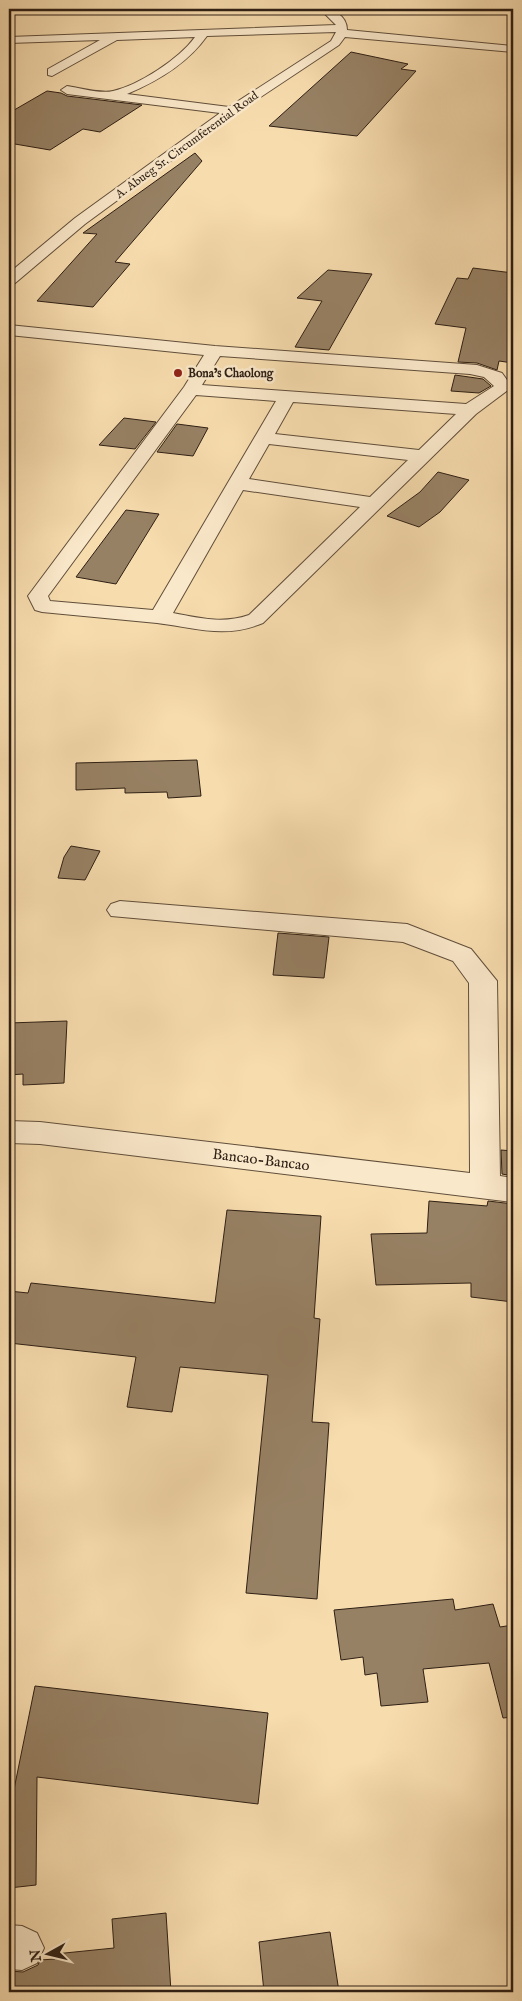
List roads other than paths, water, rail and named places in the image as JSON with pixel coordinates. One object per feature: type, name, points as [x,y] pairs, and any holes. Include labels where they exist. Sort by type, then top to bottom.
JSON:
[{"type":"street","points":[[325,9],[341,22],[342,30]]},
{"type":"street","points":[[9,40],[204,32],[342,30],[513,49]]},
{"type":"street","name":"A. Abueg Sr. Circumferential Road","points":[[9,281],[80,221],[231,111],[335,43],[342,30]]},
{"type":"street","points":[[114,96],[160,74],[199,40],[204,32]]},
{"type":"street","points":[[52,72],[117,36]]},
{"type":"street","points":[[68,90],[231,111]]},
{"type":"street","points":[[9,330],[215,351],[457,368],[491,374],[498,378],[503,387],[470,410],[256,618],[241,626],[223,626],[42,606],[38,596],[191,390],[215,351]]},
{"type":"street","points":[[191,390],[470,410]]},
{"type":"street","points":[[160,618],[287,397]]},
{"type":"street","points":[[263,438],[423,456]]},
{"type":"street","points":[[238,483],[375,503]]},
{"type":"street","points":[[120,910],[407,934],[462,955],[483,981],[499,1188]]},
{"type":"street","name":"Bancao-Bancao","points":[[9,1132],[40,1134],[499,1188]]},
{"type":"place","name":"Bona’s Chaolong","points":[[178,373]]}]
